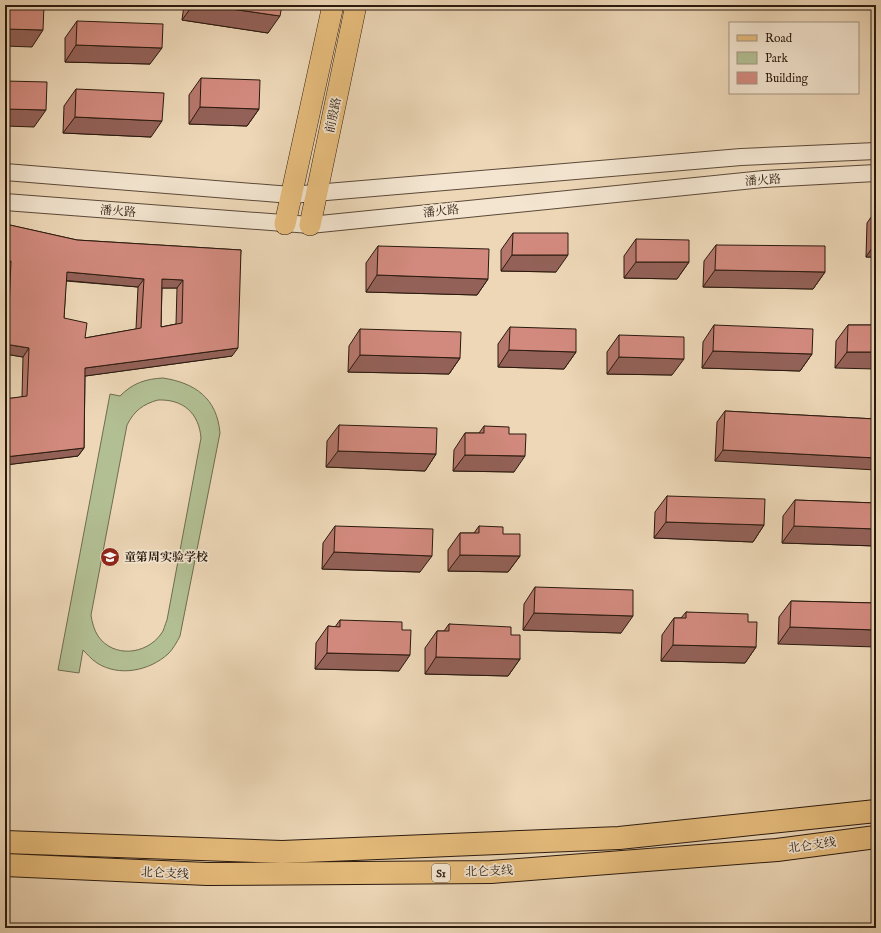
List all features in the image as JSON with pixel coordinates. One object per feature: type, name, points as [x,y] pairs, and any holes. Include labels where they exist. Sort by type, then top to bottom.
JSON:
[{"type":"highway","name":"北仑支线","points":[[5,842],[282,852],[619,838],[876,811]]},
{"type":"highway","name":"北仑支线","points":[[5,865],[207,874],[491,872],[777,850],[876,837]]},
{"type":"main road","name":"前殷路","points":[[285,224],[333,5]]},
{"type":"main road","name":"前殷路","points":[[310,224],[356,5]]},
{"type":"street","name":"潘火路","points":[[5,172],[291,195],[741,157],[876,151]]},
{"type":"street","name":"潘火路","points":[[5,202],[285,224],[310,224],[764,179],[876,173]]},
{"type":"green space","points":[[163,378],[175,380],[194,388],[202,394],[214,410],[220,433],[180,636],[168,654],[152,665],[143,668],[124,671],[115,670],[97,663],[83,650],[79,673],[58,670],[110,394],[120,396],[140,382]],"holes":[[[158,400],[175,402],[188,409],[197,421],[201,438],[167,620],[164,629],[155,641],[147,646],[138,650],[121,651],[104,643],[98,636],[93,626],[91,615],[127,425],[136,412],[143,406]]]},
{"type":"building","points":[[5,5],[44,5],[43,30],[5,29]]},
{"type":"building","points":[[204,5],[282,5],[280,16]]},
{"type":"building","points":[[77,21],[163,24],[162,48],[76,45]]},
{"type":"building","points":[[201,78],[260,80],[259,109],[200,107]]},
{"type":"building","points":[[5,81],[47,82],[46,110],[5,109]]},
{"type":"building","points":[[76,89],[164,93],[162,121],[75,117]]},
{"type":"building","points":[[5,224],[77,240],[241,250],[238,348],[85,368],[84,448],[5,457],[5,399],[27,396],[29,348],[5,344],[5,309],[9,309],[11,261],[5,261]],"holes":[[[67,272],[144,279],[141,328],[85,338],[87,323],[64,318]],[[162,279],[183,280],[182,323],[161,327]]]},
{"type":"building","points":[[513,233],[568,233],[568,255],[512,255]]},
{"type":"building","points":[[636,239],[689,240],[689,262],[636,262]]},
{"type":"building","points":[[716,245],[825,246],[825,272],[715,270]]},
{"type":"building","points":[[378,246],[489,249],[488,279],[377,275]]},
{"type":"building","points":[[714,325],[813,329],[812,354],[713,351]]},
{"type":"building","points":[[848,325],[876,325],[876,352],[847,352]]},
{"type":"building","points":[[510,327],[576,329],[576,352],[509,350]]},
{"type":"building","points":[[360,329],[461,332],[460,358],[360,355]]},
{"type":"building","points":[[619,335],[684,337],[684,359],[619,357]]},
{"type":"building","points":[[725,411],[876,419],[876,458],[723,450]]},
{"type":"building","points":[[339,425],[437,428],[436,454],[338,451]]},
{"type":"building","points":[[484,426],[509,427],[509,434],[526,434],[525,456],[465,455],[465,433],[484,433]]},
{"type":"building","points":[[667,496],[765,499],[764,525],[666,522]]},
{"type":"building","points":[[795,500],[876,503],[876,529],[794,526]]},
{"type":"building","points":[[335,526],[433,529],[432,556],[334,552]]},
{"type":"building","points":[[479,526],[503,527],[503,534],[520,534],[520,556],[460,555],[460,533],[479,533]]},
{"type":"building","points":[[5,571],[8,572],[5,584]]},
{"type":"building","points":[[535,587],[633,590],[633,616],[534,613]]},
{"type":"building","points":[[791,601],[876,603],[876,630],[790,627]]},
{"type":"building","points":[[686,612],[748,614],[748,622],[757,622],[756,647],[673,645],[674,618],[686,618]]},
{"type":"building","points":[[340,620],[402,622],[402,630],[411,630],[410,655],[327,653],[328,626],[340,627]]},
{"type":"building","points":[[449,624],[511,627],[511,635],[520,635],[520,659],[436,657],[437,631],[449,631]]},
{"type":"place","name":"童第周实验学校","points":[[110,557]]}]
